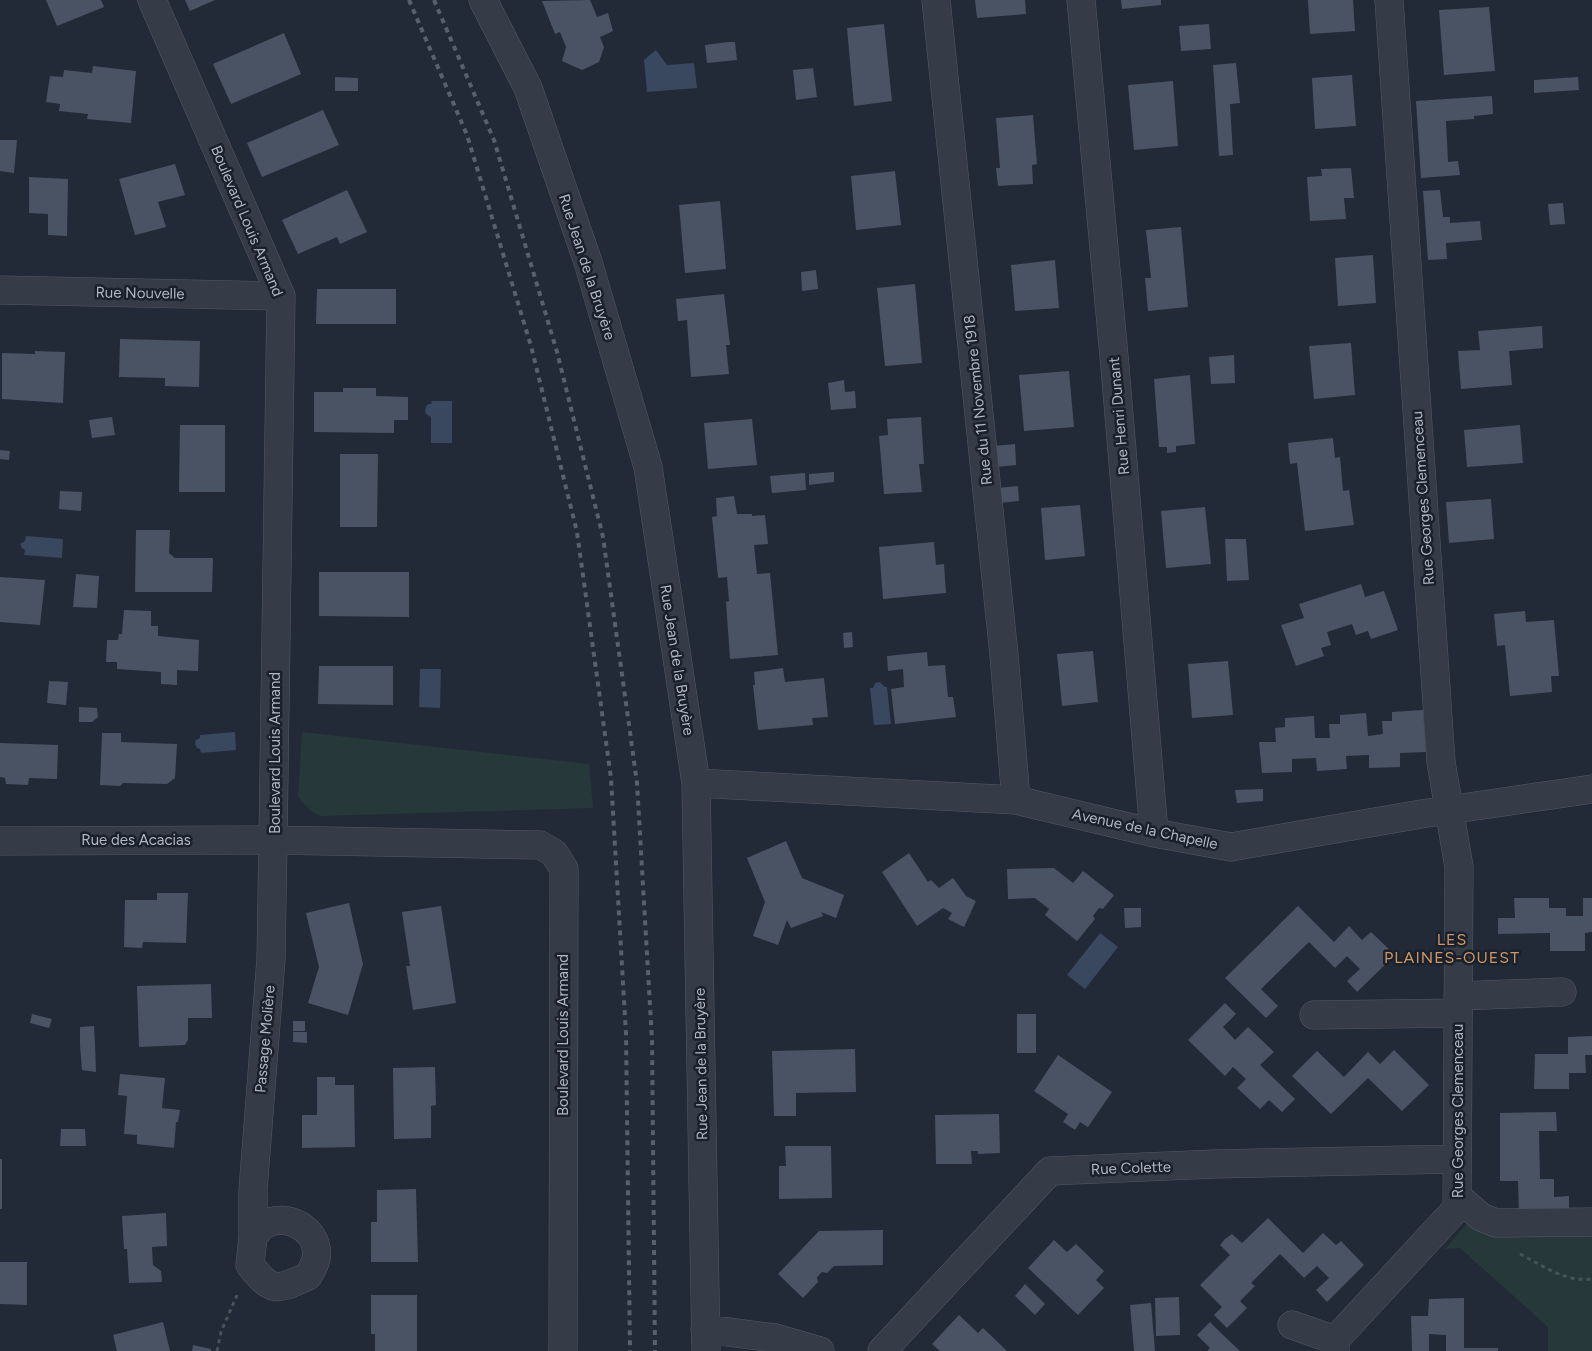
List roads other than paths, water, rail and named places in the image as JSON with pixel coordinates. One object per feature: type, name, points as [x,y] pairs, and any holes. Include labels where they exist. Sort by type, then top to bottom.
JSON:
[{"type":"street","name":"Boulevard Louis Armand","points":[[152,0],[281,296],[273,840],[540,845],[554,853],[564,869],[563,1351]]},
{"type":"street","name":"Rue Jean de la Bruyère","points":[[483,0],[528,88],[588,262],[648,467],[696,783],[706,1340]]},
{"type":"street","name":"Rue du 11 Novembre 1918","points":[[936,0],[1004,655],[1016,800]]},
{"type":"street","name":"Rue Henri Dunant","points":[[1081,0],[1154,833]]},
{"type":"street","name":"Rue Georges Clemenceau","points":[[1292,1325],[1335,1345],[1458,1208],[1459,867],[1441,762],[1390,0]]},
{"type":"street","name":"Rue Nouvelle","points":[[0,290],[281,296]]},
{"type":"street","name":"Avenue de la Chapelle","points":[[696,783],[1016,800],[1154,833],[1231,847],[1449,809],[1592,789]]},
{"type":"street","name":"Rue des Acacias","points":[[0,840],[273,840]]},
{"type":"street","name":"Passage Molière","points":[[253,1237],[263,1225],[284,1219],[301,1225],[314,1240],[316,1258],[308,1276],[282,1288],[264,1283],[250,1265],[253,1237],[252,1190],[271,959],[273,840]]},
{"type":"street","name":"Rue Georges Clemenceau","points":[[1314,1015],[1458,1004],[1562,992]]},
{"type":"street","name":"Rue Colette","points":[[882,1351],[1050,1171],[1214,1164],[1458,1159]]},
{"type":"street","points":[[1458,1197],[1481,1217],[1496,1224],[1592,1222]]},
{"type":"street","points":[[706,1340],[775,1338],[820,1351]]},
{"type":"water","points":[[656,50],[667,65],[694,63],[697,88],[647,92],[644,60]]},
{"type":"water","points":[[431,401],[452,401],[452,443],[431,443],[431,417],[426,414],[425,410],[427,405],[432,403]]},
{"type":"water","points":[[26,536],[63,539],[62,558],[24,555],[25,550],[20,544],[25,541]]},
{"type":"water","points":[[420,669],[441,669],[440,708],[419,707]]},
{"type":"water","points":[[880,682],[887,687],[891,724],[874,725],[870,688],[873,688],[875,683]]},
{"type":"water","points":[[235,732],[236,750],[201,753],[195,744],[200,735]]},
{"type":"water","points":[[1100,933],[1118,947],[1085,989],[1067,975]]},
{"type":"railway","points":[[409,0],[467,135],[531,346],[577,532],[611,778],[626,1034],[630,1351]]},
{"type":"railway","points":[[434,0],[494,140],[557,352],[603,537],[637,783],[652,1040],[655,1351]]},
{"type":"district","name":"LES PLAINES-OUEST","points":[[1452,948]]}]
